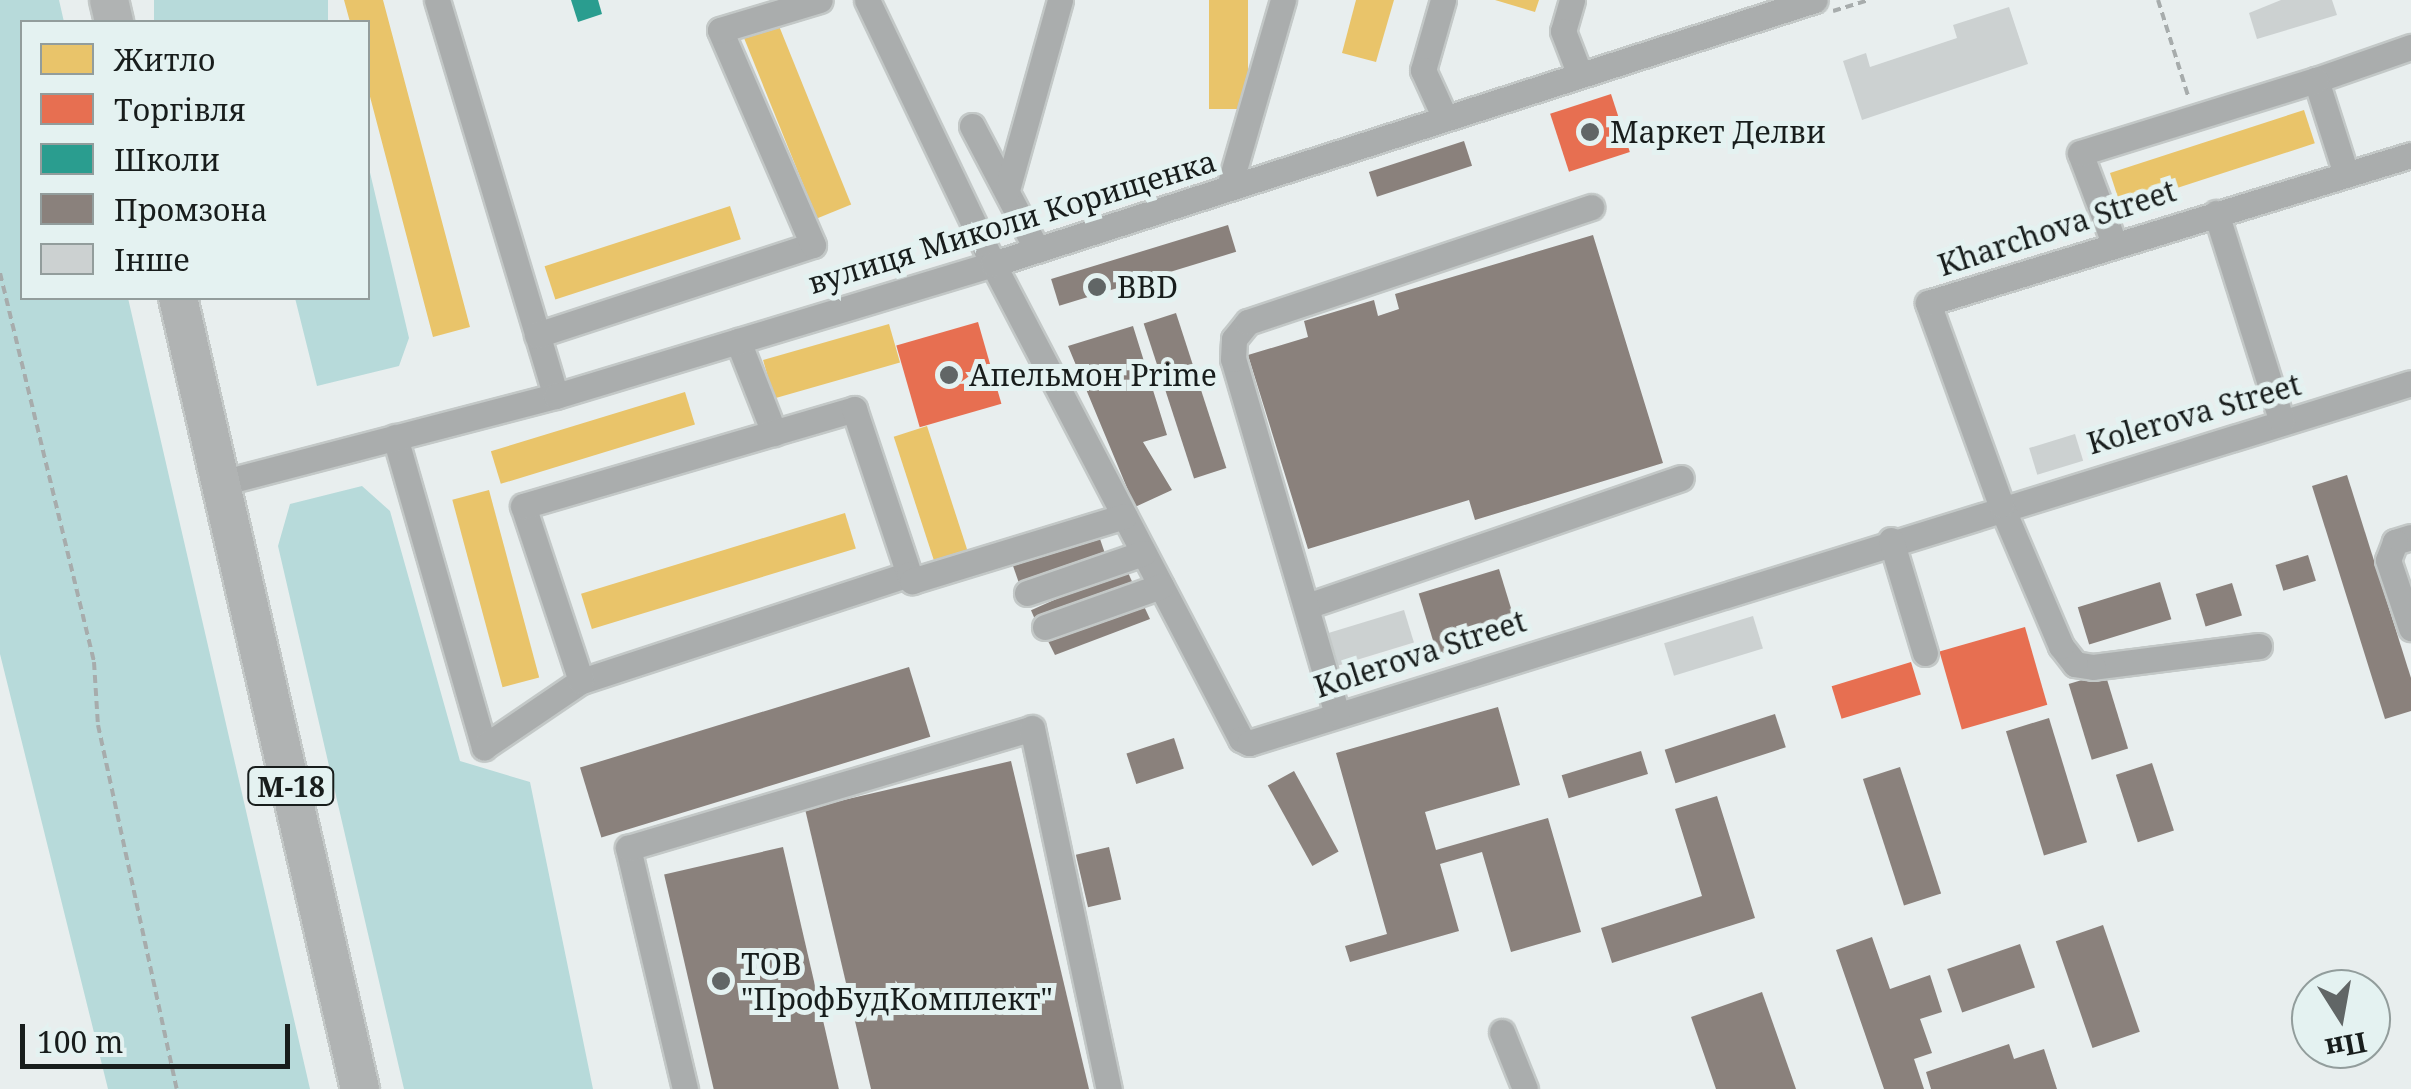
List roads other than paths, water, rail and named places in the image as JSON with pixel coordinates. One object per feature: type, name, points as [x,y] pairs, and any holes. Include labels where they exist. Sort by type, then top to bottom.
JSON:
[{"type":"highway","name":"М-18","points":[[178,300],[360,1089]]},
{"type":"street","points":[[437,0],[556,396]]},
{"type":"street","points":[[537,335],[813,245],[720,30],[820,0]]},
{"type":"street","name":"Kolerova Street","points":[[868,0],[994,264],[1241,739],[1249,742],[2001,505],[2411,384]]},
{"type":"street","points":[[1007,190],[1060,0]]},
{"type":"street","points":[[1229,187],[1283,0]]},
{"type":"street","points":[[1443,0],[1423,70],[1445,118]]},
{"type":"street","points":[[1572,0],[1563,30],[1580,75]]},
{"type":"street","name":"вулиця Миколи Корищенка","points":[[221,483],[556,396],[994,264],[1580,75],[1765,8],[1815,0]]},
{"type":"street","points":[[2114,243],[2080,153],[2411,47]]},
{"type":"street","points":[[2316,80],[2346,174]]},
{"type":"street","points":[[972,126],[1037,250]]},
{"type":"street","name":"Kharchova Street","points":[[2001,505],[1928,303],[2411,155]]},
{"type":"street","points":[[1337,714],[1234,358],[1234,339],[1248,322],[1591,207]]},
{"type":"street","points":[[2216,213],[2282,422]]},
{"type":"street","points":[[738,341],[774,432]]},
{"type":"street","points":[[581,681],[523,506],[854,409],[912,581],[1124,516]]},
{"type":"street","points":[[396,437],[484,747],[581,681],[909,574]]},
{"type":"street","points":[[1307,606],[1680,478]]},
{"type":"street","points":[[2001,505],[2061,646],[2075,664],[2093,667],[2259,646]]},
{"type":"street","points":[[2411,538],[2395,542],[2388,560],[2411,628]]},
{"type":"street","points":[[1891,540],[1925,653]]},
{"type":"street","points":[[1027,593],[1144,553]]},
{"type":"street","points":[[1045,626],[1160,586]]},
{"type":"street","points":[[685,1089],[628,848],[1032,728],[1110,1089]]},
{"type":"street","points":[[1502,1032],[1525,1089]]},
{"type":"place","name":"Маркет Делви","points":[[1590,132]]},
{"type":"place","name":"BBD","points":[[1097,287]]},
{"type":"place","name":"Апельмон Prime","points":[[949,375]]},
{"type":"place","name":"ТОВ \"ПрофБудКомплект\"","points":[[721,981]]}]
